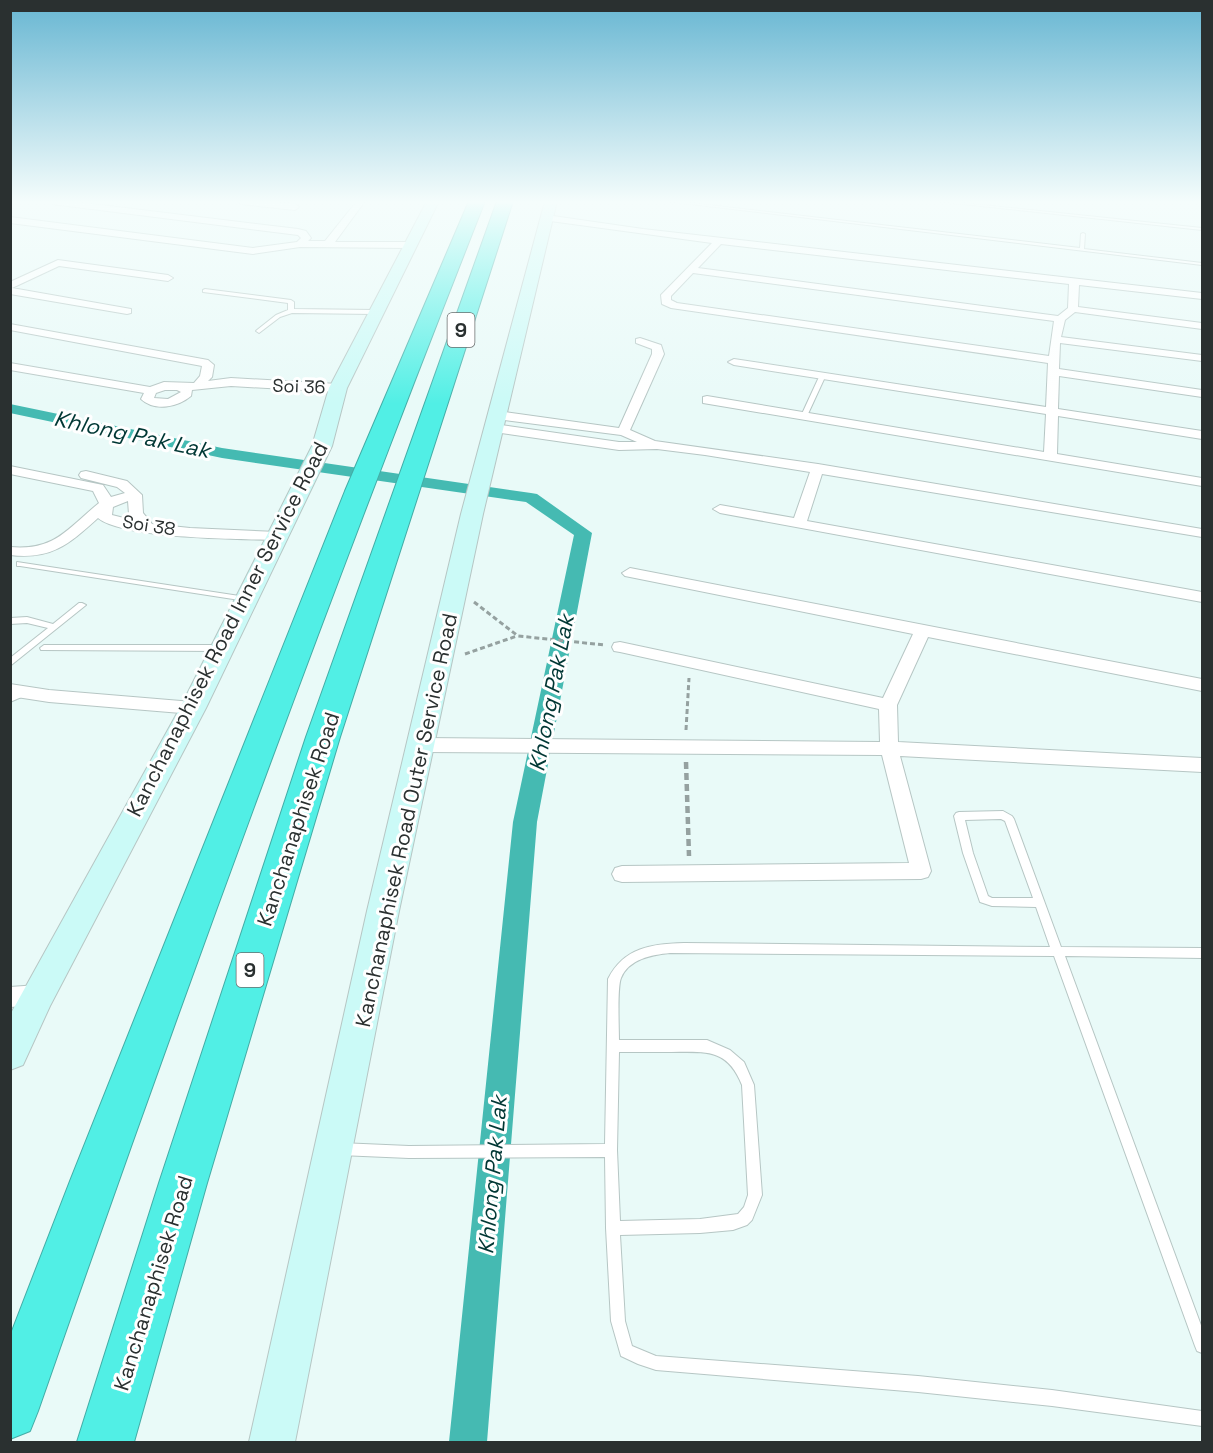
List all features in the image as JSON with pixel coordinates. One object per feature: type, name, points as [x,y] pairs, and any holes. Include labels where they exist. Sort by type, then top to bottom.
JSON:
[{"type":"highway","name":"9","points":[[10,1411],[94,1181],[358,491],[449,269]]},
{"type":"highway","name":"Kanchanaphisek Road","points":[[105,1443],[183,1183],[323,737],[482,269]]},
{"type":"main road","name":"Kanchanaphisek Road Inner Service Road","points":[[10,1053],[24,996],[193,708],[322,446],[338,388],[398,269]]},
{"type":"main road","name":"Kanchanaphisek Road Outer Service Road","points":[[273,1443],[383,911],[472,514],[533,269]]},
{"type":"street","points":[[10,286],[46,269]]},
{"type":"street","points":[[98,269],[168,279]]},
{"type":"street","points":[[969,269],[1203,296]]},
{"type":"street","points":[[1060,319],[692,270],[666,295],[666,302],[698,309],[1053,366],[1203,394]]},
{"type":"street","points":[[1073,309],[1074,281]]},
{"type":"street","points":[[10,291],[127,310]]},
{"type":"street","points":[[1050,456],[1053,366],[1055,339],[1060,319],[1073,309],[1203,326]]},
{"type":"street","points":[[10,327],[204,362],[208,366],[208,371],[199,385]]},
{"type":"street","points":[[1055,339],[1203,358]]},
{"type":"street","points":[[623,432],[658,354],[657,347],[640,341]]},
{"type":"street","points":[[734,362],[1203,435]]},
{"type":"street","points":[[10,366],[149,395],[162,403],[176,401],[185,391],[199,385],[231,382],[260,385]]},
{"type":"street","points":[[35,380],[46,373]]},
{"type":"street","points":[[10,375],[149,395]]},
{"type":"street","points":[[185,391],[260,385]]},
{"type":"street","name":"Soi 36","points":[[260,385],[338,388]]},
{"type":"street","points":[[707,400],[1203,482]]},
{"type":"street","points":[[496,421],[623,432],[657,445]]},
{"type":"street","points":[[496,421],[619,446],[657,445],[818,468],[1203,534]]},
{"type":"street","points":[[583,440],[589,428]]},
{"type":"street","points":[[10,457],[122,484],[135,495],[136,514],[147,528]]},
{"type":"street","points":[[799,523],[818,468]]},
{"type":"street","points":[[10,470],[98,488],[111,481]]},
{"type":"street","name":"Soi 38","points":[[98,488],[106,504],[105,517],[147,528],[277,536]]},
{"type":"street","points":[[10,551],[25,554],[52,549],[106,504],[135,495]]},
{"type":"street","points":[[720,509],[1203,597]]},
{"type":"street","points":[[630,573],[1203,685]]},
{"type":"street","points":[[622,874],[921,871],[889,748],[888,705],[923,630]]},
{"type":"street","points":[[620,647],[888,705]]},
{"type":"street","points":[[15,694],[193,708]]},
{"type":"street","points":[[422,745],[889,748],[1203,765]]},
{"type":"lane","points":[[205,291],[291,302],[291,312]]},
{"type":"lane","points":[[259,331],[278,316],[291,312],[375,312]]},
{"type":"lane","points":[[804,416],[822,377]]},
{"type":"lane","points":[[20,564],[246,599]]},
{"type":"lane","points":[[10,663],[82,605]]},
{"type":"lane","points":[[10,621],[27,620],[52,627]]},
{"type":"lane","points":[[44,648],[222,648]]},
{"type":"lane","points":[[1039,903],[992,902],[984,899],[968,853],[959,816],[1003,815],[1007,817],[1058,950],[1203,1346]]},
{"type":"lane","points":[[1203,953],[711,948],[651,950],[637,954],[626,960],[614,979],[611,1150],[618,1321],[626,1351],[638,1358],[656,1363],[918,1384],[1052,1398],[1203,1419]]},
{"type":"lane","points":[[613,1046],[707,1046],[726,1054],[740,1066],[748,1085],[755,1195],[751,1209],[743,1220],[719,1225],[613,1228]]},
{"type":"lane","points":[[335,1148],[409,1152],[611,1150]]},
{"type":"path","points":[[457,589],[518,636]]},
{"type":"path","points":[[439,663],[518,636],[620,647]]},
{"type":"path","points":[[689,662],[685,747],[690,873]]},
{"type":"waterway","name":"Khlong Pak Lak","points":[[10,408],[222,453],[531,498],[583,533],[525,822],[468,1442]]}]
